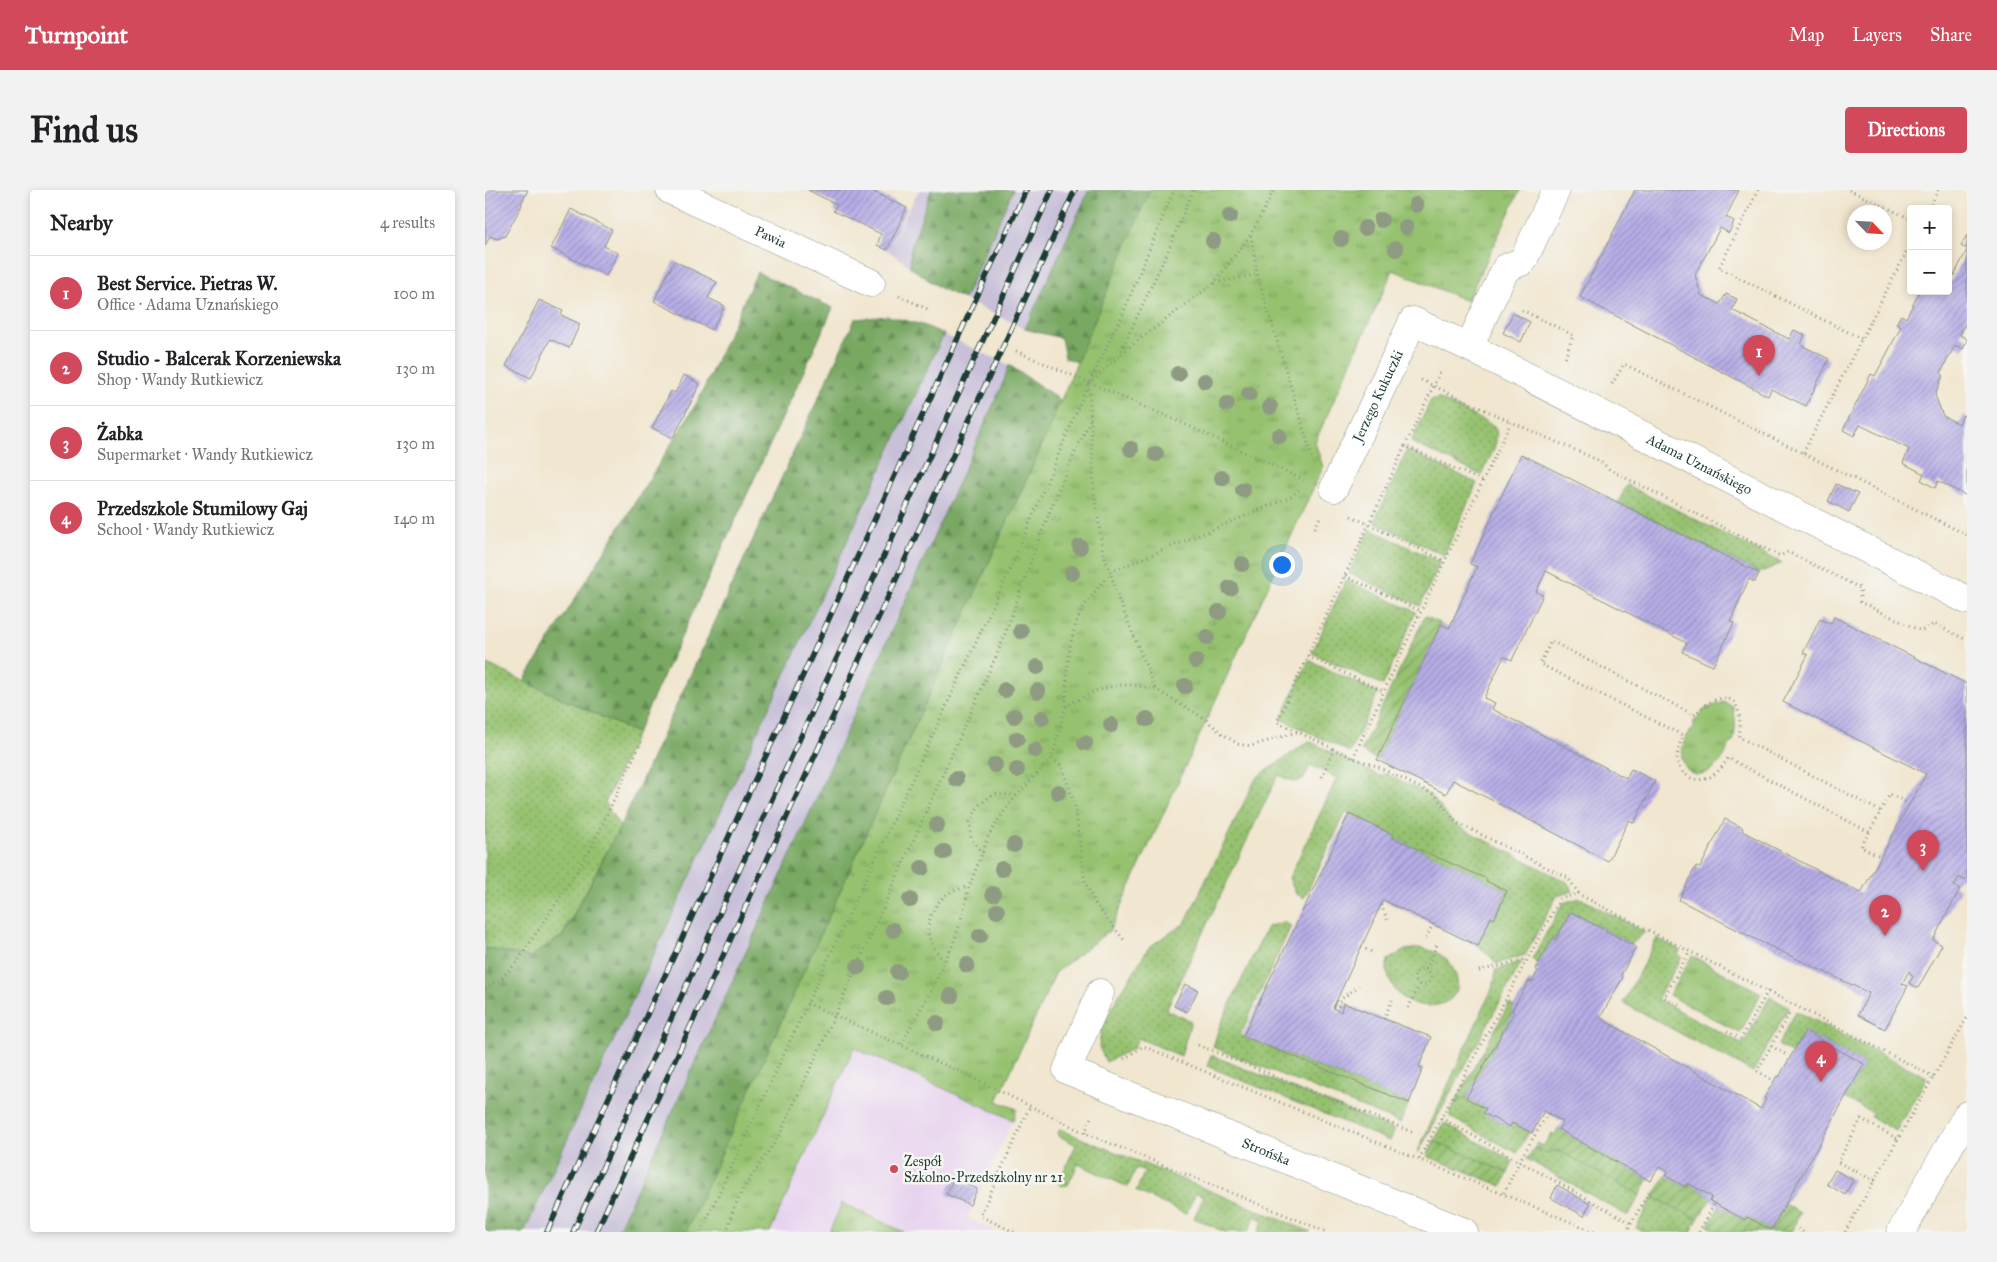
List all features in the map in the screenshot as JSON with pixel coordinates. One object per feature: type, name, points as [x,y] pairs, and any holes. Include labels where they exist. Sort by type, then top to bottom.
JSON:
[{"type":"street","name":"Pawia","points":[[671,190],[871,283]]},
{"type":"street","points":[[1469,347],[1506,268],[1523,261],[1556,190]]},
{"type":"street","name":"Jerzego Kukuczki","points":[[1334,488],[1413,321],[1431,329]]},
{"type":"street","name":"Adama Uznańskiego","points":[[1431,329],[1967,600]]},
{"type":"street","name":"Strońska","points":[[1100,993],[1067,1070],[1464,1232]]},
{"type":"street","points":[[1901,1232],[1967,1115]]},
{"type":"path","points":[[701,1232],[1011,567],[1175,190]]},
{"type":"path","points":[[1117,358],[1167,253],[1193,190]]},
{"type":"path","points":[[1155,689],[1103,553],[1094,490],[1089,384],[1117,358],[1214,283],[1251,234],[1274,190]]},
{"type":"path","points":[[1758,190],[1719,268],[1862,339]]},
{"type":"path","points":[[1849,190],[1907,217]]},
{"type":"path","points":[[1931,205],[1938,190]]},
{"type":"path","points":[[1251,234],[1257,274],[1313,463]]},
{"type":"path","points":[[1803,453],[1908,250]]},
{"type":"path","points":[[1214,283],[1257,274]]},
{"type":"path","points":[[1493,296],[1573,334],[1564,361]]},
{"type":"path","points":[[901,1044],[933,987],[953,944],[969,887],[989,835],[1017,795],[1052,758],[1066,706],[1067,664],[1077,620],[1089,599],[1110,572],[1292,496],[1307,482],[1180,422],[1016,351]]},
{"type":"path","points":[[1611,385],[1624,364],[1967,535]]},
{"type":"path","points":[[1391,366],[1600,461],[1609,470],[1780,556],[1788,552],[1860,588],[1860,602],[1921,631],[1934,624],[1967,640]]},
{"type":"path","points":[[727,1232],[733,1210],[743,1189],[779,1136],[1001,645],[1040,536],[1065,474],[1090,420]]},
{"type":"path","points":[[1353,758],[1511,422]]},
{"type":"path","points":[[1482,481],[1405,446],[1277,722],[1435,795],[1456,822],[1568,878],[1580,895],[1933,1077]]},
{"type":"path","points":[[1369,524],[1445,561]]},
{"type":"path","points":[[1345,576],[1421,611]]},
{"type":"path","points":[[1869,832],[1728,758],[1720,770],[1705,779],[1691,778],[1683,773],[1677,758],[1682,735],[1540,664],[1551,641],[1695,715],[1718,699],[1733,701],[1739,711],[1741,723],[1739,737],[1880,812]]},
{"type":"path","points":[[1308,656],[1383,691]]},
{"type":"path","points":[[1066,706],[1095,690],[1119,685],[1135,685],[1155,689],[1204,718],[1238,744],[1251,746],[1297,732]]},
{"type":"path","points":[[485,989],[502,978],[517,962],[567,889],[591,848],[641,742]]},
{"type":"path","points":[[1322,777],[1334,749]]},
{"type":"path","points":[[1052,758],[1062,766],[1075,806],[1085,882],[1096,905],[1125,941]]},
{"type":"path","points":[[983,853],[971,839],[970,822],[979,805],[994,794],[1017,795]]},
{"type":"path","points":[[1878,855],[1861,847],[1890,794],[1906,802]]},
{"type":"path","points":[[943,962],[934,948],[929,934],[929,918],[937,904],[952,891],[969,887]]},
{"type":"path","points":[[1419,1159],[1560,899],[1579,893]]},
{"type":"path","points":[[1381,905],[1389,922]]},
{"type":"path","points":[[1426,938],[1433,924]]},
{"type":"path","points":[[1426,969],[1438,943]]},
{"type":"path","points":[[1361,947],[1374,953]]},
{"type":"path","points":[[1679,1005],[1664,997],[1690,951]]},
{"type":"path","points":[[1479,971],[1527,959]]},
{"type":"path","points":[[1426,969],[1430,974],[1430,980],[1426,984],[1420,984],[1415,980],[1415,974],[1419,970],[1426,969]]},
{"type":"path","points":[[1408,1008],[1420,984]]},
{"type":"path","points":[[1334,1005],[1338,1007],[1341,999],[1359,986]]},
{"type":"path","points":[[1727,1030],[1741,1039],[1768,991]]},
{"type":"path","points":[[1384,1019],[1392,1000]]},
{"type":"path","points":[[807,1003],[901,1044],[1085,1133],[1327,1232]]},
{"type":"path","points":[[1771,1080],[1757,1071],[1791,1011]]},
{"type":"path","points":[[1845,1232],[1967,1018]]},
{"type":"path","points":[[1198,1045],[1412,1132]]},
{"type":"path","points":[[1085,1133],[1103,1084],[1112,1068],[1143,1046],[1595,1232]]},
{"type":"path","points":[[1771,1046],[1787,1055]]},
{"type":"path","points":[[1015,1232],[980,1216],[1030,1106]]},
{"type":"path","points":[[1504,1193],[1520,1160],[1548,1113]]},
{"type":"path","points":[[1441,1118],[1631,1223]]},
{"type":"path","points":[[1875,1181],[1838,1162],[1861,1118],[1898,1139]]},
{"type":"path","points":[[1626,1232],[1651,1189]]},
{"type":"path","points":[[1699,1232],[1715,1203]]},
{"type":"path","points":[[1797,1229],[1803,1232]]},
{"type":"shaded area","points":[[919,190],[1150,190],[1065,358],[1061,338],[1025,329],[940,288],[887,250]]},
{"type":"shaded area","points":[[888,316],[923,325],[1009,365],[1062,401],[686,1232],[485,1232],[620,827],[855,319]]},
{"type":"shaded area","name":"Zespół Szkolno-Przedszkolny nr 21","points":[[854,1048],[1013,1120],[967,1218],[997,1232],[770,1232]]},
{"type":"green space","points":[[931,190],[1013,190],[964,299],[940,288],[910,267],[911,248]]},
{"type":"green space","points":[[1089,190],[1161,190],[1083,364],[1065,358],[1061,338],[1025,329]]},
{"type":"green space","points":[[1150,190],[1520,190],[1467,301],[1393,270],[1315,442],[1323,467],[1110,930],[1056,972],[997,1101],[1017,1109],[1013,1120],[854,1048],[770,1232],[686,1232],[1039,452]]},
{"type":"green space","points":[[757,272],[833,308],[637,733],[524,681],[699,399]]},
{"type":"green space","points":[[888,316],[923,325],[944,334],[524,1232],[485,1232],[485,948],[530,957],[563,936],[620,827],[855,319]]},
{"type":"green space","points":[[1009,365],[1062,401],[686,1232],[617,1232],[803,828],[1003,383]]},
{"type":"green space","points":[[1438,398],[1494,426],[1497,438],[1481,475],[1411,442],[1431,400]]},
{"type":"green space","points":[[1407,450],[1477,483],[1444,555],[1374,522]]},
{"type":"green space","points":[[1627,485],[1782,563],[1759,573],[1618,502]]},
{"type":"green space","points":[[1370,529],[1440,562],[1420,606],[1349,573]]},
{"type":"green space","points":[[1346,580],[1416,612],[1383,685],[1312,653]]},
{"type":"green space","points":[[1425,616],[1441,624],[1377,760],[1361,751]]},
{"type":"green space","points":[[1309,660],[1378,693],[1350,752],[1281,719]]},
{"type":"green space","points":[[485,663],[637,733],[605,803],[620,827],[562,936],[530,957],[485,948]]},
{"type":"green space","points":[[1724,702],[1733,707],[1735,733],[1733,742],[1721,761],[1710,771],[1699,774],[1691,772],[1685,767],[1682,758],[1682,748],[1686,738],[1694,728],[1694,721],[1705,709]]},
{"type":"green space","points":[[1309,741],[1380,776],[1386,774],[1430,795],[1454,824],[1567,882],[1573,891],[1557,896],[1525,955],[1496,964],[1478,946],[1491,917],[1495,919],[1507,891],[1486,881],[1486,879],[1393,838],[1394,835],[1346,812],[1304,898],[1296,894],[1289,878],[1337,778],[1310,765],[1304,779],[1295,782],[1278,775],[1166,1010],[1191,1021],[1181,1056],[1138,1038],[1134,1048],[1106,1062],[1099,1047],[1101,1030],[1116,1000],[1149,947],[1185,923],[1256,778]]},
{"type":"green space","points":[[1580,898],[1645,932],[1632,944],[1571,912],[1538,964],[1532,959],[1563,903]]},
{"type":"green space","points":[[1283,922],[1291,926],[1240,1036],[1409,1103],[1400,1123],[1213,1047],[1220,1025],[1267,927]]},
{"type":"green space","points":[[1657,938],[1680,950],[1678,955],[1682,957],[1657,999],[1743,1044],[1770,997],[1789,1007],[1753,1072],[1623,1003]]},
{"type":"green space","points":[[1419,948],[1439,954],[1447,960],[1453,969],[1457,983],[1455,993],[1448,1001],[1438,1005],[1425,1006],[1413,1003],[1401,996],[1391,983],[1387,971],[1388,960],[1405,950]]},
{"type":"green space","points":[[1692,956],[1761,993],[1740,1033],[1669,995]]},
{"type":"green space","points":[[1522,961],[1417,1153],[1492,989],[1495,980],[1495,970]]},
{"type":"green space","points":[[1509,1004],[1514,1006],[1512,1011],[1514,1012],[1466,1098],[1456,1101]]},
{"type":"green space","points":[[1796,1011],[1927,1077],[1896,1131],[1871,1117],[1873,1113],[1845,1098],[1864,1064],[1805,1031],[1792,1054],[1778,1045]]},
{"type":"green space","points":[[1211,1055],[1395,1130],[1390,1141],[1207,1066]]},
{"type":"green space","points":[[1466,1098],[1486,1109],[1484,1113],[1509,1127],[1512,1123],[1529,1132],[1517,1153],[1450,1117],[1450,1111],[1456,1101]]},
{"type":"green space","points":[[1444,1123],[1513,1161],[1508,1173],[1434,1141]]},
{"type":"green space","points":[[1060,1129],[1311,1232],[1258,1232],[1263,1221],[1255,1216],[1248,1232],[1225,1232],[1194,1218],[1204,1196],[1196,1193],[1186,1214],[1136,1191],[1145,1171],[1136,1168],[1128,1187],[1078,1164],[1068,1185],[1062,1186],[1058,1183],[1076,1145],[1057,1135]]},
{"type":"green space","points":[[1558,1129],[1648,1180],[1640,1195],[1558,1150],[1547,1153],[1535,1148],[1537,1143],[1543,1146],[1552,1133],[1555,1135]]},
{"type":"green space","points":[[1434,1141],[1508,1173],[1502,1186],[1427,1156]]},
{"type":"green space","points":[[1535,1148],[1542,1152],[1558,1150],[1640,1195],[1628,1216],[1527,1159]]},
{"type":"green space","points":[[1666,1176],[1686,1187],[1688,1183],[1712,1197],[1698,1219],[1653,1197]]},
{"type":"green space","points":[[1653,1197],[1698,1219],[1691,1232],[1645,1232],[1636,1228]]},
{"type":"green space","points":[[842,1203],[904,1232],[829,1232]]},
{"type":"green space","points":[[1785,1204],[1800,1213],[1791,1232],[1719,1232],[1708,1226],[1720,1206],[1745,1220],[1747,1217],[1771,1230]]},
{"type":"building","points":[[485,190],[528,190],[505,236],[497,239],[490,236],[485,246]]},
{"type":"building","points":[[808,190],[870,190],[907,208],[887,250],[877,245],[881,234],[833,211],[837,205]]},
{"type":"building","points":[[1635,190],[1739,190],[1726,217],[1734,221],[1729,233],[1720,228],[1695,275],[1701,295],[1720,304],[1726,294],[1737,299],[1732,310],[1789,339],[1794,330],[1805,335],[1801,345],[1829,359],[1806,406],[1771,389],[1768,396],[1580,297]]},
{"type":"building","points":[[571,209],[612,230],[604,246],[618,253],[606,276],[551,248]]},
{"type":"building","points":[[1967,235],[1967,249],[1961,246]]},
{"type":"building","points":[[1967,250],[1967,320],[1960,335],[1967,339],[1967,341],[1963,349],[1955,345],[1941,372],[1943,375],[1935,395],[1943,416],[1959,424],[1963,415],[1967,417],[1967,496],[1938,481],[1935,488],[1921,480],[1924,474],[1903,463],[1909,449],[1860,425],[1854,436],[1843,430],[1871,374],[1875,376],[1901,327],[1896,324],[1901,315],[1906,318],[1918,295],[1952,295],[1952,279]]},
{"type":"building","points":[[674,261],[717,282],[708,298],[725,306],[712,330],[654,301]]},
{"type":"building","points":[[539,300],[563,311],[561,315],[580,324],[569,348],[550,339],[531,378],[506,366]]},
{"type":"building","points":[[1513,313],[1530,322],[1521,342],[1503,333]]},
{"type":"building","points":[[684,375],[700,384],[673,438],[652,428],[671,391],[675,393]]},
{"type":"building","points":[[1521,454],[1759,573],[1755,582],[1749,579],[1730,621],[1734,623],[1713,666],[1682,652],[1687,643],[1546,571],[1536,592],[1543,595],[1512,660],[1504,656],[1484,698],[1495,703],[1492,709],[1626,778],[1631,769],[1655,781],[1634,823],[1629,820],[1608,861],[1453,780],[1446,794],[1377,760],[1441,624],[1449,628],[1477,567],[1470,564]]},
{"type":"building","points":[[1836,484],[1858,494],[1849,512],[1828,501]]},
{"type":"building","points":[[1834,617],[1967,684],[1967,876],[1965,881],[1959,877],[1954,886],[1960,889],[1933,940],[1942,945],[1918,988],[1909,983],[1913,977],[1909,971],[1902,984],[1908,986],[1885,1029],[1858,1015],[1869,993],[1757,940],[1679,900],[1696,866],[1700,868],[1725,819],[1743,828],[1742,831],[1861,893],[1926,774],[1783,702],[1808,655],[1803,653],[1820,619],[1831,624]]},
{"type":"building","points":[[1349,814],[1394,835],[1393,838],[1487,879],[1486,881],[1507,891],[1494,919],[1491,917],[1478,946],[1383,900],[1333,1008],[1341,1012],[1343,1003],[1431,1037],[1419,1067],[1423,1068],[1409,1103],[1243,1036]]},
{"type":"building","points":[[1571,912],[1636,947],[1621,975],[1623,977],[1600,1018],[1761,1109],[1766,1099],[1764,1098],[1777,1076],[1779,1077],[1805,1031],[1864,1064],[1771,1230],[1747,1217],[1745,1220],[1710,1201],[1712,1197],[1688,1183],[1686,1187],[1666,1176],[1668,1172],[1659,1167],[1650,1181],[1558,1129],[1563,1122],[1544,1111],[1532,1133],[1512,1123],[1510,1127],[1483,1113],[1486,1109],[1466,1098],[1514,1012],[1512,1011],[1514,1006],[1529,981],[1532,982],[1538,971],[1535,969]]},
{"type":"building","points":[[1185,984],[1198,990],[1187,1012],[1174,1006]]},
{"type":"building","points":[[1835,1170],[1853,1180],[1845,1195],[1827,1184]]},
{"type":"building","points":[[954,1178],[977,1189],[970,1205],[946,1194]]},
{"type":"building","points":[[1557,1185],[1590,1204],[1584,1216],[1551,1198]]},
{"type":"railway","points":[[547,1232],[1026,190]]},
{"type":"railway","points":[[573,1232],[1052,190]]},
{"type":"railway","points":[[596,1232],[1075,190]]},
{"type":"place","name":"Best Service. Pietras W.","points":[[1759,376]]},
{"type":"place","name":"Żabka","points":[[1923,871]]},
{"type":"place","name":"Studio - Balcerak Korzeniewska","points":[[1885,936]]},
{"type":"place","name":"Przedszkole Stumilowy Gaj","points":[[1821,1082]]},
{"type":"place","name":"Zespół Szkolno-Przedszkolny nr 21","points":[[894,1169]]}]
